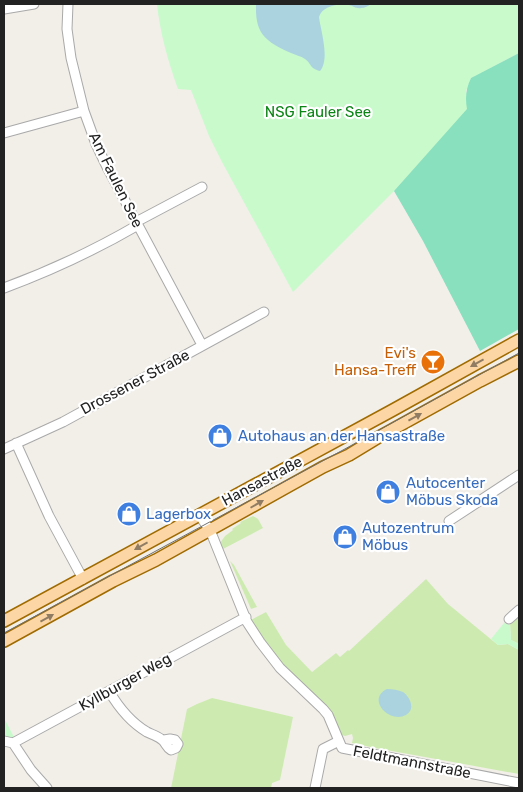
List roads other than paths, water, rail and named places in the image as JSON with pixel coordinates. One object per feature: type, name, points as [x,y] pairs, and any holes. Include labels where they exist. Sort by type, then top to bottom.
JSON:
[{"type":"main road","name":"Hansastraße","points":[[4,621],[519,340]]},
{"type":"main road","name":"Hansastraße","points":[[4,641],[113,581],[156,560],[323,467],[349,455],[480,381],[519,362]]},
{"type":"street","points":[[4,10],[34,4]]},
{"type":"street","name":"Am Faulen See","points":[[68,4],[68,43],[84,110],[96,144],[202,345]]},
{"type":"street","points":[[4,134],[84,110]]},
{"type":"street","points":[[4,288],[33,277],[104,244],[202,187]]},
{"type":"street","name":"Drossener Straße","points":[[4,449],[62,422],[264,312]]},
{"type":"street","points":[[16,443],[49,516],[83,578]]},
{"type":"street","points":[[449,521],[519,475]]},
{"type":"street","name":"Feldtmannstraße","points":[[199,514],[210,530],[247,622],[274,661],[328,715],[342,748],[519,783]]},
{"type":"street","points":[[509,619],[519,610]]},
{"type":"street","name":"Kyllburger Weg","points":[[8,742],[109,691],[246,617]]},
{"type":"street","points":[[109,691],[119,708],[133,722],[164,740]]},
{"type":"street","points":[[315,788],[323,750],[339,741]]},
{"type":"street","points":[[8,742],[47,788]]},
{"type":"water","points":[[256,4],[340,4],[323,10],[319,17],[325,53],[323,66],[320,71],[312,67],[303,58],[268,40],[257,23]]},
{"type":"water","points":[[340,4],[371,4],[356,8],[349,5]]},
{"type":"water","points":[[387,689],[393,689],[406,694],[411,703],[411,710],[406,715],[393,716],[382,709],[379,699],[381,693]]},
{"type":"tram line","points":[[4,633],[519,353]]},
{"type":"place","name":"Evi's Hansa-Treff","points":[[433,362]]},
{"type":"place","name":"Autohaus an der Hansastraße","points":[[220,436]]},
{"type":"place","name":"Autocenter Möbus Skoda","points":[[388,492]]},
{"type":"place","name":"Lagerbox","points":[[129,514]]},
{"type":"place","name":"Autozentrum Möbus","points":[[345,537]]},
{"type":"park label","name":"NSG Fauler See","points":[[318,112]]}]
